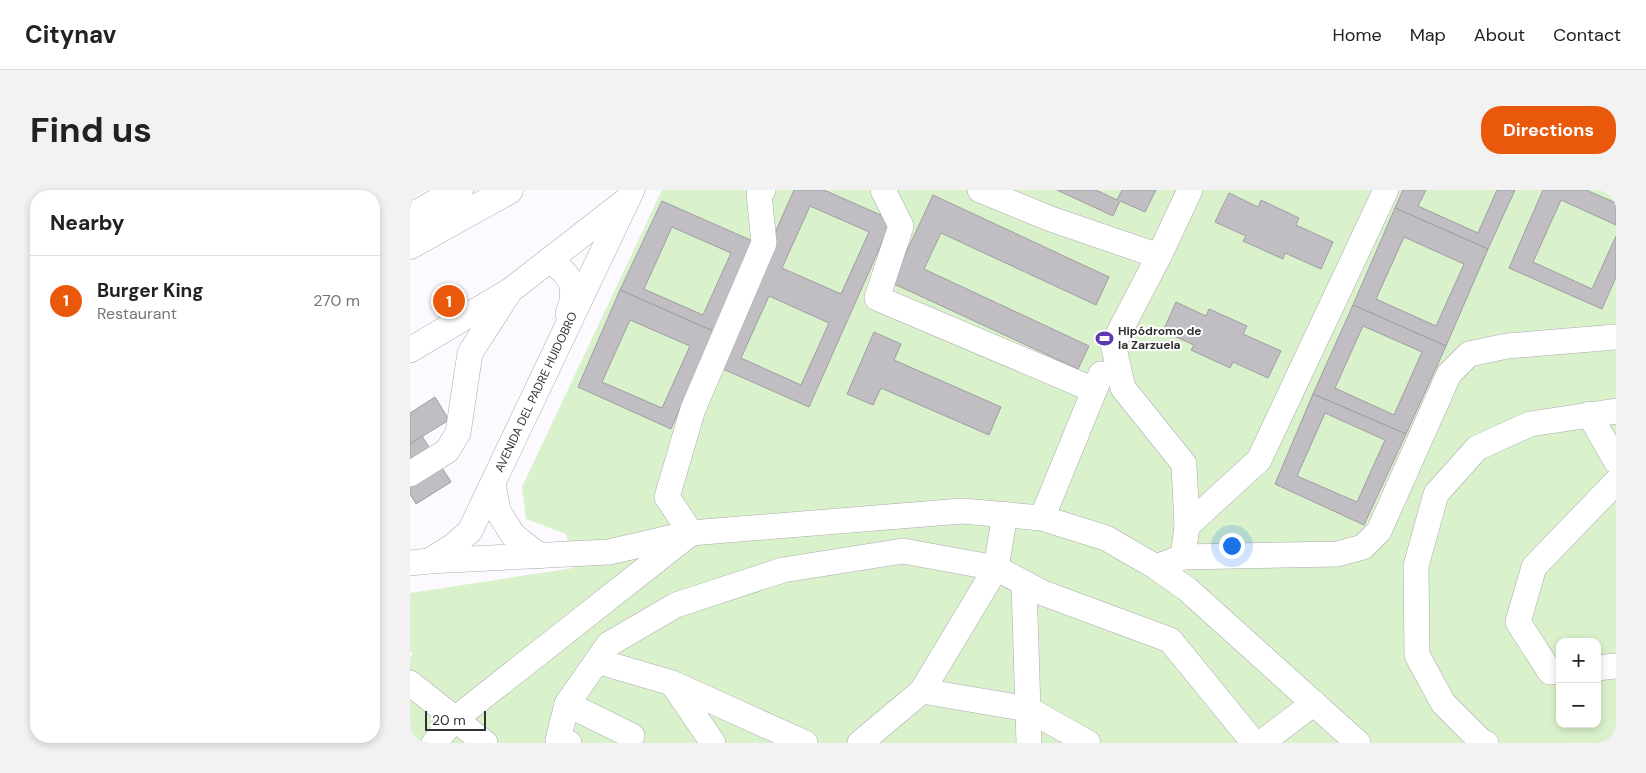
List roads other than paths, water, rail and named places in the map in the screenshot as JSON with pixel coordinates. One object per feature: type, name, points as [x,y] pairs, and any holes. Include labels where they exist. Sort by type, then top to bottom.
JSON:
[{"type":"highway","points":[[410,218],[459,190]]},
{"type":"highway","points":[[410,245],[509,190]]},
{"type":"street","points":[[691,534],[667,497],[692,409],[764,243],[759,194],[763,190]]},
{"type":"street","points":[[882,190],[901,226],[877,298],[1094,390]]},
{"type":"street","points":[[980,190],[1051,219],[1159,256]]},
{"type":"street","points":[[1042,518],[1113,344],[1159,256],[1190,190]]},
{"type":"street","points":[[1187,526],[1259,460],[1386,190]]},
{"type":"street","points":[[410,350],[511,290],[630,194]]},
{"type":"street","name":"AVENIDA DEL PADRE HUIDOBRO","points":[[420,562],[453,546],[470,531],[630,194]]},
{"type":"street","points":[[536,395],[574,299],[571,283],[563,269],[549,260]]},
{"type":"street","points":[[410,474],[447,451],[458,433],[470,353],[511,290]]},
{"type":"street","points":[[1156,567],[1183,557],[1337,554],[1363,547],[1379,531],[1449,374],[1468,354],[1507,346],[1616,337]]},
{"type":"street","points":[[1113,344],[1123,388],[1184,464],[1187,526],[1183,557]]},
{"type":"street","points":[[1486,743],[1481,741],[1443,703],[1417,655],[1416,566],[1436,494],[1477,448],[1530,424],[1616,411]]},
{"type":"street","points":[[1589,414],[1616,461]]},
{"type":"street","points":[[1556,671],[1550,672],[1518,622],[1534,567],[1616,482]]},
{"type":"street","points":[[493,484],[498,511],[513,535],[540,556]]},
{"type":"street","points":[[420,562],[609,552],[691,534],[962,510],[1042,518],[1106,538],[1156,567],[1187,589],[1358,743]]},
{"type":"street","points":[[860,743],[922,692],[996,568],[1005,514]]},
{"type":"street","points":[[434,743],[455,719],[691,534]]},
{"type":"street","points":[[569,743],[558,740],[567,704],[609,644],[676,605],[782,570],[903,551],[996,568],[1043,593],[1170,640],[1254,743]]},
{"type":"street","points":[[1024,583],[1029,743]]},
{"type":"street","points":[[597,660],[672,683],[805,743]]},
{"type":"street","points":[[1601,668],[1616,666]]},
{"type":"street","points":[[410,683],[485,743]]},
{"type":"street","points":[[672,683],[713,743]]},
{"type":"street","points":[[922,692],[1028,709],[1088,743]]},
{"type":"street","points":[[1261,743],[1314,703]]},
{"type":"street","points":[[567,704],[627,741]]},
{"type":"place","name":"Burger King","points":[[449,301]]},
{"type":"place","name":"Hipódromo de la Zarzuela","points":[[1104,338]]}]
